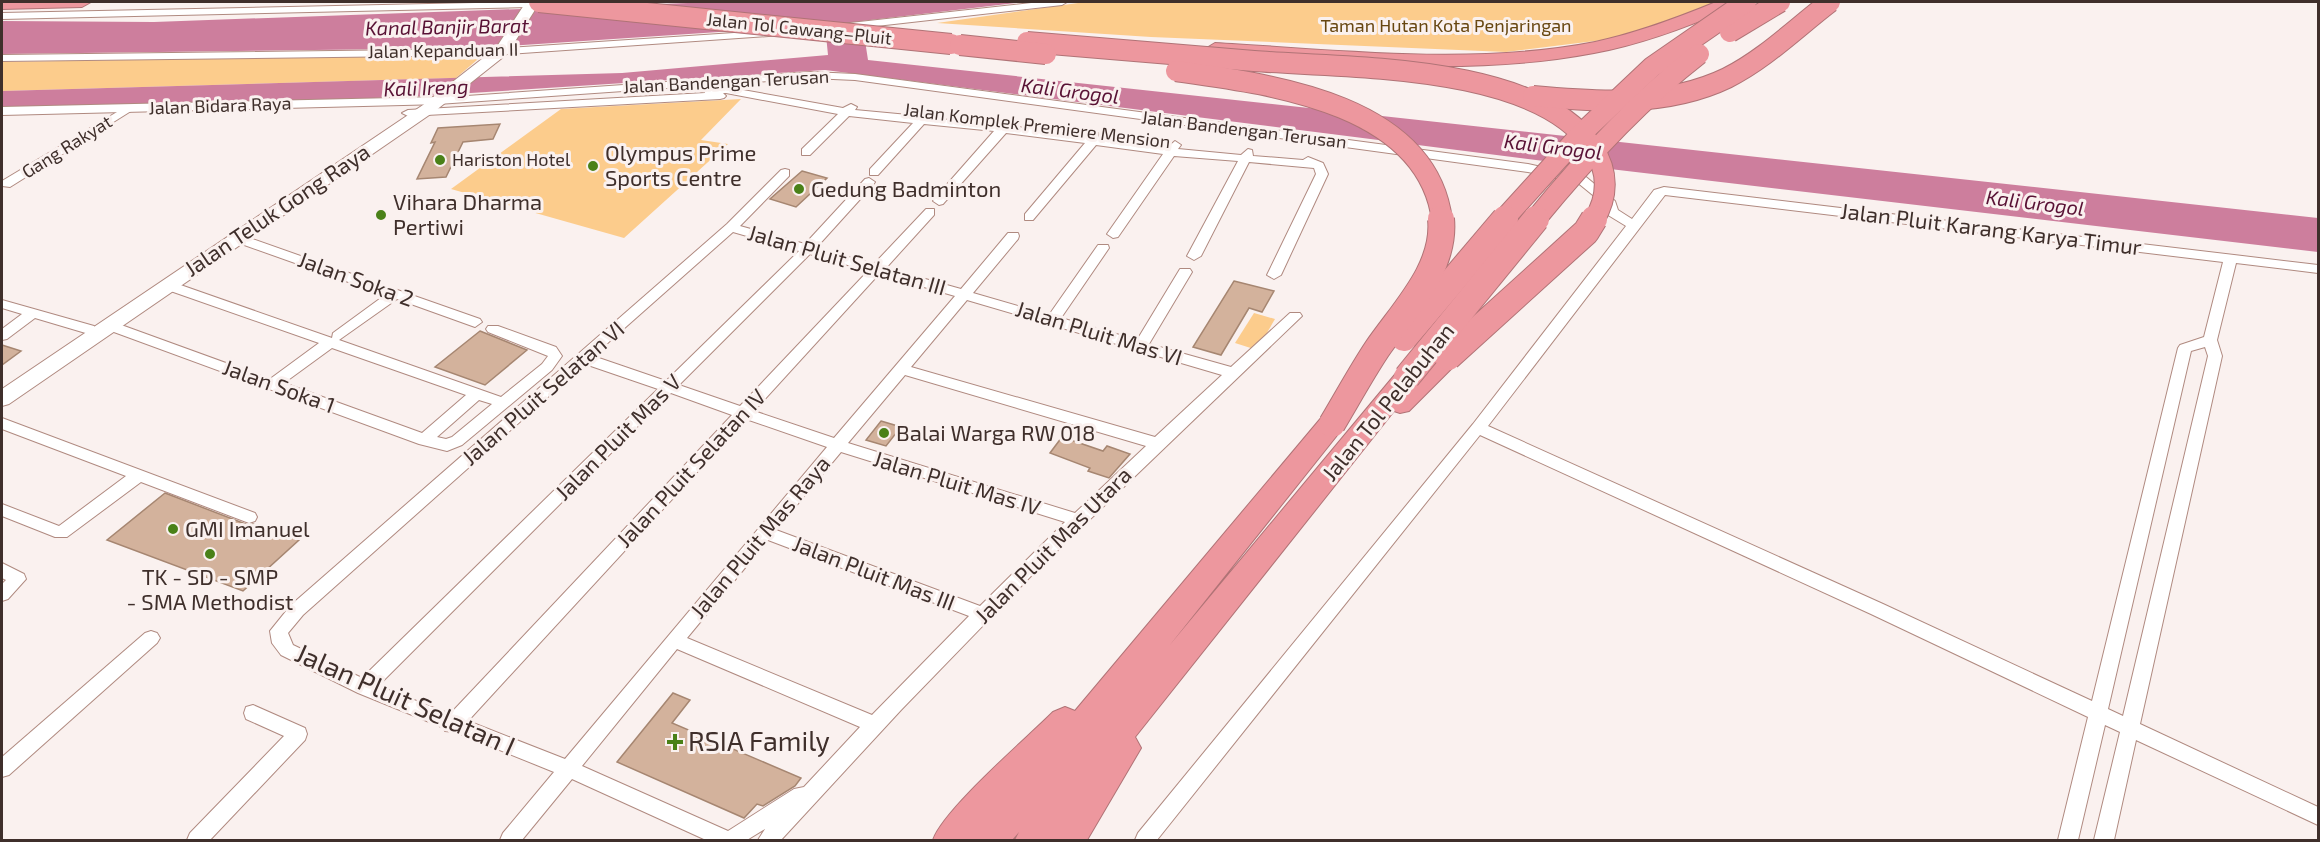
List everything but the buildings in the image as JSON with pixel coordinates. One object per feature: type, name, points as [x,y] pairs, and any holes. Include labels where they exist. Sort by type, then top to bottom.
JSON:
[{"type":"highway","points":[[2,4],[82,2]]},
{"type":"highway","name":"Jalan Tol Cawang–Pluit","points":[[632,2],[876,31],[1027,42]]},
{"type":"highway","points":[[1027,42],[1089,42],[1358,57],[1493,60],[1574,51],[1614,42],[1689,21],[1730,2]]},
{"type":"highway","points":[[1332,424],[1523,197],[1581,135],[1652,67],[1746,2]]},
{"type":"highway","name":"Jalan Tol Pelabuhan","points":[[1033,840],[1184,650],[1337,466],[1582,163],[1672,75],[1724,36],[1780,2]]},
{"type":"highway","points":[[952,44],[1374,77],[1572,100],[1632,99],[1694,90],[1727,78],[1751,63],[1830,2]]},
{"type":"highway","name":"Jalan Tol Cawang–Pluit","points":[[529,4],[952,44]]},
{"type":"highway","points":[[1027,42],[1378,71],[1488,86],[1504,90],[1555,114],[1588,140],[1605,166],[1605,181],[1604,198],[1598,214],[1586,232],[1448,357],[1337,466]]},
{"type":"highway","points":[[952,44],[1132,65],[1294,91],[1326,102],[1379,127],[1410,152],[1432,184],[1441,218],[1441,239],[1435,258],[1416,293],[1378,347],[1332,424]]},
{"type":"highway","name":"Jalan Tol Pelabuhan","points":[[990,840],[1332,424]]},
{"type":"highway","points":[[951,840],[982,805],[1178,610]]},
{"type":"highway","points":[[1068,840],[1184,650]]},
{"type":"main road","name":"Jalan Teluk Gong Raya","points":[[2,388],[89,328],[233,236],[465,77],[499,50],[529,4]]},
{"type":"main road","name":"Jalan Teluk Gong Raya","points":[[2,399],[171,282],[233,236]]},
{"type":"street","points":[[580,2],[600,2]]},
{"type":"street","name":"Jalan Kepanduan II","points":[[2,58],[499,50],[772,34],[1062,2]]},
{"type":"street","points":[[2,16],[529,4]]},
{"type":"street","name":"Jalan Bandengan Terusan","points":[[427,104],[836,75],[1528,168],[1582,180],[1628,221]]},
{"type":"street","name":"Jalan Komplek Premiere Mension","points":[[427,104],[515,105],[741,94],[1006,126],[1093,139],[1313,164],[1322,174],[1275,274]]},
{"type":"street","name":"Jalan Bidara Raya","points":[[2,111],[427,104]]},
{"type":"street","points":[[806,152],[844,108]]},
{"type":"street","name":"Gang Rakyat","points":[[6,184],[127,109]]},
{"type":"street","name":"Jalan Pluit Mas V","points":[[364,688],[808,249],[925,116]]},
{"type":"street","name":"Jalan Pluit Selatan IV","points":[[452,725],[878,268],[1006,126]]},
{"type":"street","points":[[1029,217],[1093,139]]},
{"type":"street","points":[[1113,234],[1174,148]]},
{"type":"street","points":[[1194,256],[1247,155]]},
{"type":"street","name":"Jalan Pluit Selatan VI","points":[[297,610],[731,227],[785,173]]},
{"type":"street","name":"Jalan Pluit Karang Karya Timur","points":[[1628,221],[1658,192],[1664,191],[2319,269]]},
{"type":"street","points":[[1145,840],[1478,428],[1628,221]]},
{"type":"street","name":"Jalan Pluit Selatan III","points":[[731,227],[964,292]]},
{"type":"street","name":"Jalan Soka 2","points":[[233,236],[475,322]]},
{"type":"street","name":"Jalan Pluit Mas Raya","points":[[510,840],[674,640],[1013,236]]},
{"type":"street","points":[[1053,319],[1103,248]]},
{"type":"street","points":[[2104,840],[2215,356],[2210,340],[2231,258]]},
{"type":"street","points":[[1141,345],[1185,272]]},
{"type":"street","points":[[171,282],[334,339],[503,403],[547,367],[555,353],[493,329]]},
{"type":"street","name":"Jalan Pluit Mas VI","points":[[964,292],[1234,373]]},
{"type":"street","points":[[273,384],[396,294]]},
{"type":"street","points":[[2,304],[89,328]]},
{"type":"street","points":[[2,336],[33,313]]},
{"type":"street","name":"Jalan Pluit Mas Utara","points":[[768,840],[983,614],[1156,442],[1295,316]]},
{"type":"street","name":"Jalan Soka 1","points":[[108,325],[424,440],[451,445],[503,403]]},
{"type":"street","points":[[334,339],[426,367]]},
{"type":"street","points":[[2068,840],[2185,348],[2210,340]]},
{"type":"street","name":"Jalan Pluit Mas IV","points":[[583,358],[837,445],[1078,520]]},
{"type":"street","points":[[902,369],[1156,442]]},
{"type":"street","points":[[424,440],[477,394]]},
{"type":"street","points":[[2,423],[249,517]]},
{"type":"street","points":[[1478,428],[2319,816]]},
{"type":"street","points":[[2,510],[61,533],[138,476]]},
{"type":"street","name":"Jalan Pluit Mas III","points":[[765,532],[983,614]]},
{"type":"street","points":[[2,570],[18,579],[2,594]]},
{"type":"street","name":"Jalan Pluit Selatan I","points":[[297,610],[279,631],[280,643],[287,650],[364,688],[452,725],[569,769],[729,840]]},
{"type":"street","points":[[2,769],[151,638]]},
{"type":"street","points":[[674,640],[876,725]]},
{"type":"street","points":[[196,840],[298,734],[253,713]]},
{"type":"street","name":"Jalan Pluit Mas Utara","points":[[729,840],[820,783]]},
{"type":"green space","name":"Taman Hutan Kota Penjaringan","points":[[1085,2],[1719,2],[1641,31],[1603,40],[1506,52],[1151,37],[937,23]]},
{"type":"green space","points":[[484,54],[456,78],[2,91],[2,62]]},
{"type":"green space","name":"Olympus Prime Sports Centre","points":[[741,99],[701,140],[728,144],[624,238],[451,189],[561,109]]},
{"type":"green space","points":[[1254,313],[1275,319],[1257,350],[1235,343]]},
{"type":"water","points":[[715,2],[1024,2],[862,21],[868,60],[2318,218],[2318,252],[1576,165],[825,70],[408,97],[2,109],[2,91],[622,73],[828,55],[825,25],[476,48],[2,54],[2,21],[154,22]]},
{"type":"place","name":"Hariston Hotel","points":[[440,160]]},
{"type":"place","name":"Olympus Prime Sports Centre","points":[[593,166]]},
{"type":"place","name":"Gedung Badminton","points":[[799,189]]},
{"type":"place","name":"Vihara Dharma Pertiwi","points":[[381,215]]},
{"type":"place","name":"Balai Warga RW 018","points":[[884,433]]},
{"type":"place","name":"GMI Imanuel","points":[[173,529]]},
{"type":"place","name":"TK - SD - SMP - SMA Methodist","points":[[210,554]]},
{"type":"place","name":"RSIA Family","points":[[675,742]]},
{"type":"water label","name":"Kanal Banjir Barat","points":[[447,27]]},
{"type":"water label","name":"Kali Ireng","points":[[426,88]]},
{"type":"water label","name":"Kali Grogol","points":[[1070,91]]},
{"type":"water label","name":"Kali Grogol","points":[[1553,147]]},
{"type":"water label","name":"Kali Grogol","points":[[2035,203]]}]
